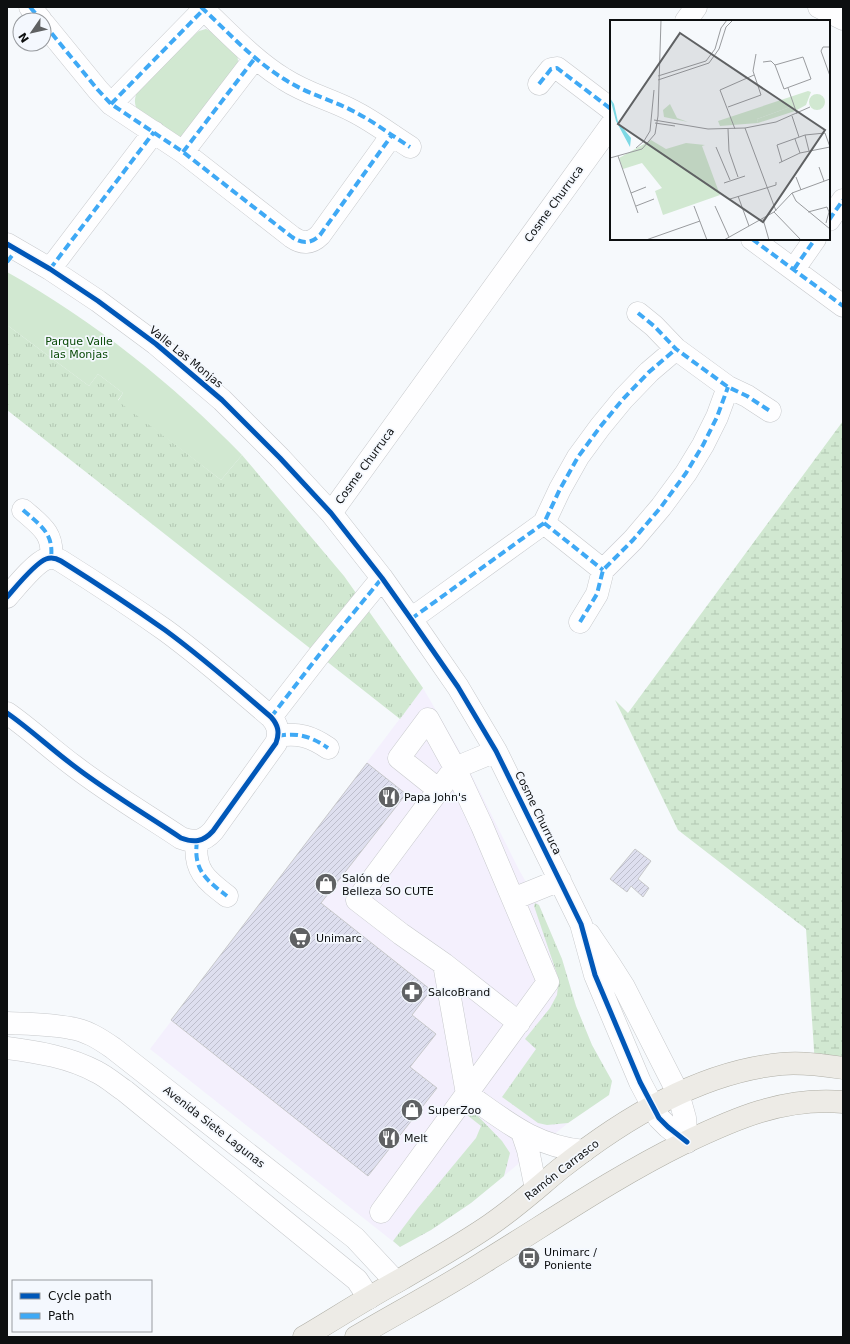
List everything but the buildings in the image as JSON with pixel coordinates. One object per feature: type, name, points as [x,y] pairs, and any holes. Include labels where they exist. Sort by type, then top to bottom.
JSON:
[{"type":"main road","name":"Ramón Carrasco","points":[[304,1337],[486,1228],[584,1151],[625,1123],[678,1094],[707,1082],[759,1067],[782,1064],[805,1064],[843,1068]]},
{"type":"main road","points":[[356,1337],[454,1281],[624,1174],[687,1142],[738,1118],[783,1105],[806,1101],[843,1102]]},
{"type":"street","points":[[687,20],[696,7]]},
{"type":"street","points":[[52,34],[111,104],[183,152],[292,237],[301,242],[312,241],[320,235],[401,141],[352,110],[296,86],[255,58],[203,8],[111,104]]},
{"type":"street","points":[[183,152],[255,58]]},
{"type":"street","points":[[539,84],[551,69],[557,68],[610,108]]},
{"type":"street","name":"Cosme Churruca","points":[[610,127],[330,513],[382,578],[412,619],[458,687],[496,751],[581,924],[624,987],[678,1094],[685,1118],[687,1142]]},
{"type":"street","points":[[50,269],[154,132]]},
{"type":"street","points":[[830,219],[843,200]]},
{"type":"street","points":[[753,240],[843,306]]},
{"type":"street","points":[[794,269],[814,240]]},
{"type":"street","name":"Valle Las Monjas","points":[[10,252],[50,269],[98,301],[156,344],[222,400],[280,458],[330,513]]},
{"type":"street","points":[[638,313],[654,326],[676,349],[728,387],[747,396],[770,411]]},
{"type":"street","points":[[412,619],[544,524],[578,458],[600,427],[629,393],[676,349]]},
{"type":"street","points":[[580,622],[597,594],[603,570],[633,540],[656,513],[686,473],[703,445],[717,417],[728,387]]},
{"type":"street","points":[[23,510],[42,526],[47,533],[51,541],[51,558]]},
{"type":"street","points":[[544,524],[603,570]]},
{"type":"street","points":[[7,597],[45,559],[51,558],[61,561],[166,631],[219,673],[275,727],[294,734],[306,736],[318,741],[328,748]]},
{"type":"street","points":[[7,713],[76,768],[181,838],[189,842],[197,842],[213,831],[276,743],[275,727],[319,655],[382,578]]},
{"type":"street","points":[[381,1212],[548,982],[482,826],[455,768],[428,719],[399,758],[439,790]]},
{"type":"street","points":[[496,751],[455,768],[357,900],[401,934],[444,964],[519,1023]]},
{"type":"street","points":[[197,842],[197,862],[201,872],[207,881],[227,896]]},
{"type":"street","points":[[513,899],[560,880]]},
{"type":"street","name":"Cosme Churruca","points":[[581,924],[595,975],[640,1082],[653,1108],[668,1127],[687,1142]]},
{"type":"street","points":[[444,964],[467,1094],[522,1132],[547,1144],[566,1149],[584,1151]]},
{"type":"street","name":"Avenida Siete Lagunas","points":[[7,1023],[71,1028],[100,1040],[355,1238],[396,1282]]},
{"type":"street","points":[[7,1048],[40,1052],[68,1059],[98,1072],[125,1091],[357,1280],[369,1298]]},
{"type":"street","points":[[522,1132],[528,1150],[536,1190]]},
{"type":"shaded area","points":[[423,688],[458,748],[518,868],[539,905],[562,959],[576,1006],[592,1045],[612,1081],[609,1095],[568,1123],[471,1203],[431,1230],[400,1247],[150,1049]]},
{"type":"green space","points":[[206,29],[226,43],[236,53],[238,65],[180,139],[139,111],[135,105],[136,96],[137,92],[192,37],[199,31]]},
{"type":"green space","name":"Parque Valle las Monjas","points":[[7,272],[71,311],[101,332],[160,378],[215,428],[242,455],[221,480],[118,401],[123,393],[98,374],[89,386],[7,325]]},
{"type":"green space","points":[[7,325],[89,386],[98,374],[123,393],[118,400],[221,480],[242,455],[344,576],[423,688],[400,719],[7,410]]},
{"type":"green space","points":[[843,421],[843,1068],[815,1065],[806,929],[678,830],[615,700],[628,713]]},
{"type":"green space","points":[[535,903],[539,905],[562,959],[576,1006],[592,1045],[612,1081],[609,1095],[568,1123],[547,1125],[538,1123],[502,1097],[536,1049],[525,1039],[550,1008],[557,995],[558,977],[534,906]]},
{"type":"green space","points":[[472,1110],[502,1141],[510,1153],[504,1176],[471,1203],[431,1230],[400,1247],[393,1241],[418,1208],[476,1138],[481,1126],[467,1115]]},
{"type":"marked path","points":[[30,7],[34,12]]},
{"type":"marked path","points":[[201,7],[241,45],[273,71],[301,89],[360,115],[410,147]]},
{"type":"marked path","points":[[111,104],[204,9]]},
{"type":"marked path","points":[[52,34],[111,104],[183,152],[299,241],[310,241],[320,235],[392,135]]},
{"type":"marked path","points":[[183,152],[255,58]]},
{"type":"marked path","points":[[539,84],[551,69],[557,68],[610,108]]},
{"type":"marked path","points":[[50,269],[154,132]]},
{"type":"marked path","points":[[830,219],[843,200]]},
{"type":"marked path","points":[[753,240],[843,306]]},
{"type":"marked path","points":[[794,269],[814,240]]},
{"type":"marked path","points":[[7,262],[17,249]]},
{"type":"marked path","points":[[638,313],[654,326],[676,349],[728,387],[747,396],[770,411]]},
{"type":"marked path","points":[[411,619],[544,523],[560,489],[578,457],[600,427],[623,399],[649,372],[676,349]]},
{"type":"marked path","points":[[580,622],[597,594],[603,570],[633,540],[661,507],[686,473],[703,445],[717,417],[728,387]]},
{"type":"marked path","points":[[23,510],[40,525],[48,536],[51,549],[51,558]]},
{"type":"marked path","points":[[544,523],[603,570]]},
{"type":"marked path","points":[[271,717],[382,578]]},
{"type":"marked path","points":[[278,736],[304,736],[328,748]]},
{"type":"marked path","points":[[197,841],[196,851],[199,867],[207,879],[227,896]]},
{"type":"cycle path","points":[[7,244],[50,269],[98,301],[156,344],[222,400],[280,458],[331,513],[382,578],[458,687],[496,751],[581,924],[595,975],[640,1082],[659,1118],[687,1142]]},
{"type":"cycle path","points":[[7,597],[25,576],[41,561],[50,558],[59,560],[165,630],[219,672],[271,717],[277,726],[278,735],[276,743],[213,831],[202,839],[190,841],[181,838],[100,785],[7,713]]},
{"type":"place","name":"Papa John's","points":[[389,797]]},
{"type":"place","name":"Salón de Belleza SO CUTE","points":[[326,884]]},
{"type":"place","name":"Unimarc","points":[[300,938]]},
{"type":"place","name":"SalcoBrand","points":[[412,992]]},
{"type":"place","name":"SuperZoo","points":[[412,1110]]},
{"type":"place","name":"Melt","points":[[389,1138]]},
{"type":"place","name":"Unimarc / Poniente","points":[[529,1258]]}]
